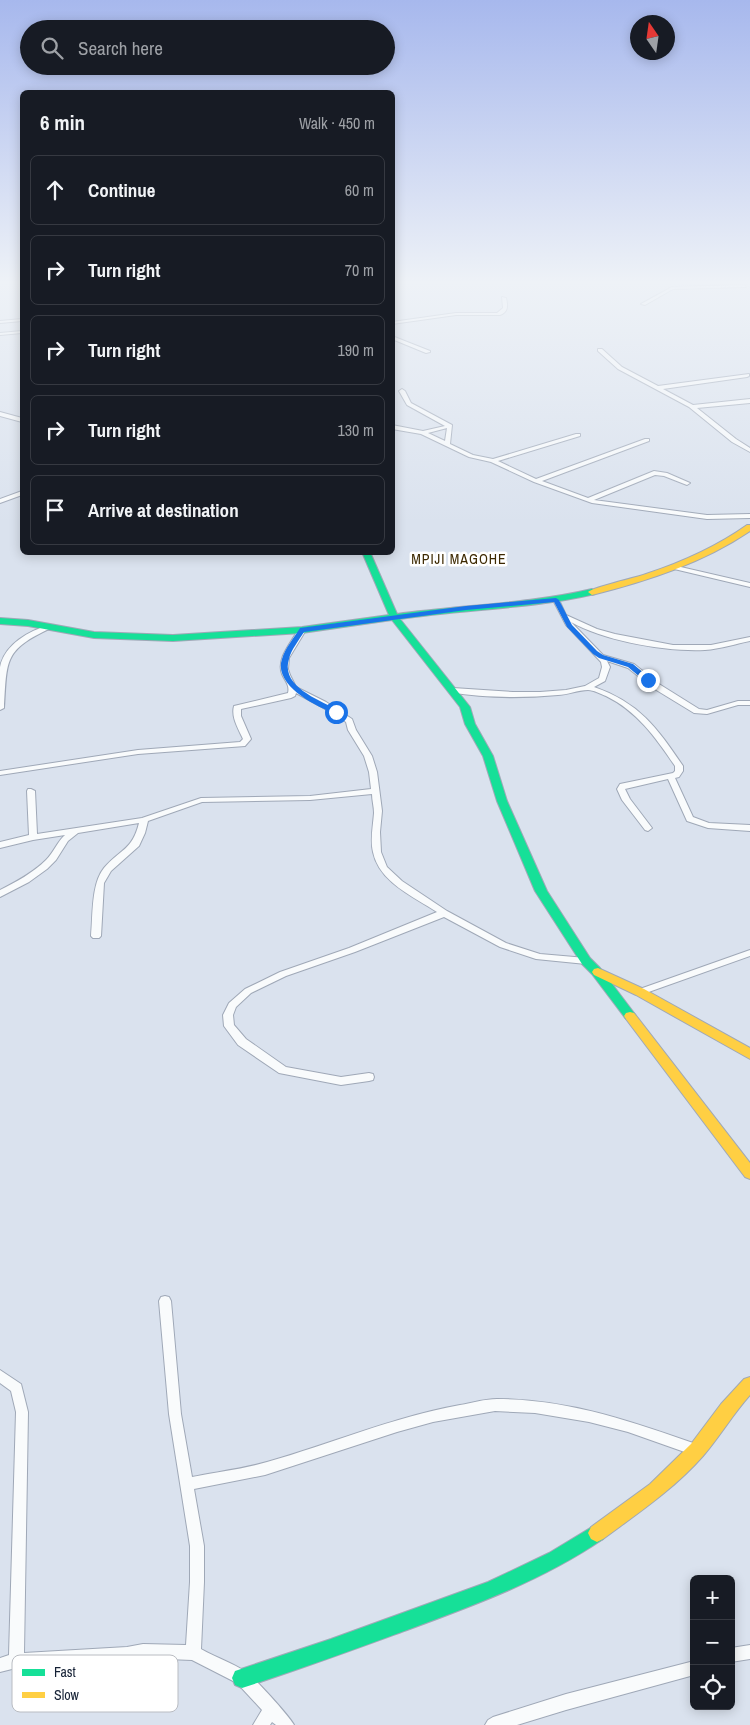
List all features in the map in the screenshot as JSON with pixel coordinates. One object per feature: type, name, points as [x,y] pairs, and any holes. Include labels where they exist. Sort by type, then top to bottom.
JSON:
[{"type":"street","points":[[610,362],[620,369],[692,407],[733,441],[750,450]]},
{"type":"street","points":[[737,368],[748,377]]},
{"type":"street","points":[[658,388],[748,377]]},
{"type":"street","points":[[402,391],[409,404],[450,426]]},
{"type":"street","points":[[692,407],[749,402]]},
{"type":"street","points":[[0,414],[20,419]]},
{"type":"street","points":[[423,433],[450,426]]},
{"type":"street","points":[[447,444],[450,426]]},
{"type":"street","points":[[395,428],[423,433],[471,456],[493,461],[536,482],[588,500],[707,517],[750,516]]},
{"type":"street","points":[[493,461],[578,435]]},
{"type":"street","points":[[536,482],[647,440]]},
{"type":"street","points":[[588,500],[654,473],[665,474],[687,483]]},
{"type":"street","points":[[0,501],[20,494]]},
{"type":"street","points":[[0,621],[94,635],[148,638],[302,630],[466,608],[556,600],[610,588],[672,567],[737,536],[750,527]]},
{"type":"street","points":[[367,555],[394,617],[465,707],[470,724],[488,756],[502,801],[541,891],[586,961],[596,971],[750,1173]]},
{"type":"street","points":[[672,567],[750,585]]},
{"type":"street","points":[[453,690],[539,694],[576,692],[597,684],[606,672],[606,666],[601,657],[570,626],[556,600]]},
{"type":"street","points":[[562,614],[580,625],[604,634],[672,646],[706,648],[750,639]]},
{"type":"street","points":[[0,708],[6,655],[22,638],[49,627]]},
{"type":"street","points":[[0,773],[138,752],[242,744],[247,739],[237,716],[237,708],[292,694],[293,688],[284,669],[286,658],[302,630]]},
{"type":"street","points":[[601,657],[631,666],[665,693],[697,711],[707,712],[738,703],[750,703]]},
{"type":"street","points":[[293,688],[349,721],[352,730],[368,756],[376,791],[378,811],[376,843],[380,862],[383,868],[399,883],[444,913],[502,945],[539,957],[586,961]]},
{"type":"street","points":[[590,688],[620,699],[645,719],[679,766],[679,771],[671,777],[623,786],[621,789],[626,800],[648,828]]},
{"type":"street","points":[[671,777],[690,819],[708,825],[750,828]]},
{"type":"street","points":[[32,791],[33,837]]},
{"type":"street","points":[[0,845],[33,837],[144,820],[201,800],[310,798],[376,791]]},
{"type":"street","points":[[96,936],[100,882],[107,870],[136,844],[144,820]]},
{"type":"street","points":[[0,894],[39,871],[51,860],[66,837],[88,828]]},
{"type":"street","points":[[369,1077],[341,1081],[283,1070],[242,1042],[229,1026],[228,1016],[232,1005],[239,997],[283,974],[352,950],[444,913]]},
{"type":"street","points":[[640,992],[750,953]]},
{"type":"street","points":[[283,974],[285,962]]},
{"type":"street","points":[[596,971],[640,992],[750,1054]]},
{"type":"street","points":[[164,1301],[175,1414],[197,1546],[193,1654]]},
{"type":"street","points":[[0,1376],[17,1388],[22,1412],[16,1655]]},
{"type":"street","points":[[242,1678],[304,1659],[494,1590],[574,1550],[656,1490],[697,1450],[727,1409],[750,1384]]},
{"type":"street","points":[[187,1484],[265,1469],[396,1426],[433,1416],[495,1405],[535,1407],[589,1416],[628,1426],[697,1450]]},
{"type":"street","points":[[111,1655],[143,1651],[193,1654],[242,1678],[286,1725]]},
{"type":"street","points":[[735,1654],[750,1652]]},
{"type":"street","points":[[492,1725],[566,1702],[690,1669]]},
{"type":"street","points":[[261,1725],[272,1709]]},
{"type":"traffic: fast","points":[[367,555],[394,617],[465,707],[470,724],[488,756],[502,801],[541,891],[586,961],[596,971],[630,1016]]},
{"type":"traffic: fast","points":[[0,621],[28,623],[94,635],[173,638],[302,630],[442,610],[556,600],[592,592]]},
{"type":"traffic: fast","points":[[242,1678],[331,1649],[488,1591],[533,1571],[577,1547],[597,1533]]},
{"type":"traffic: slow","points":[[592,592],[631,582],[675,567],[735,538],[750,527]]},
{"type":"traffic: slow","points":[[598,972],[640,992],[750,1054]]},
{"type":"traffic: slow","points":[[630,1016],[750,1173]]},
{"type":"traffic: slow","points":[[597,1533],[656,1490],[697,1450],[727,1409],[750,1384]]},
{"type":"district","name":"MPIJI MAGOHE","points":[[459,559]]},
{"type":"route","points":[[336,712],[293,688],[288,681],[284,669],[286,658],[302,630],[466,608],[556,600],[570,626],[595,652],[601,657],[631,666],[648,680]]}]
